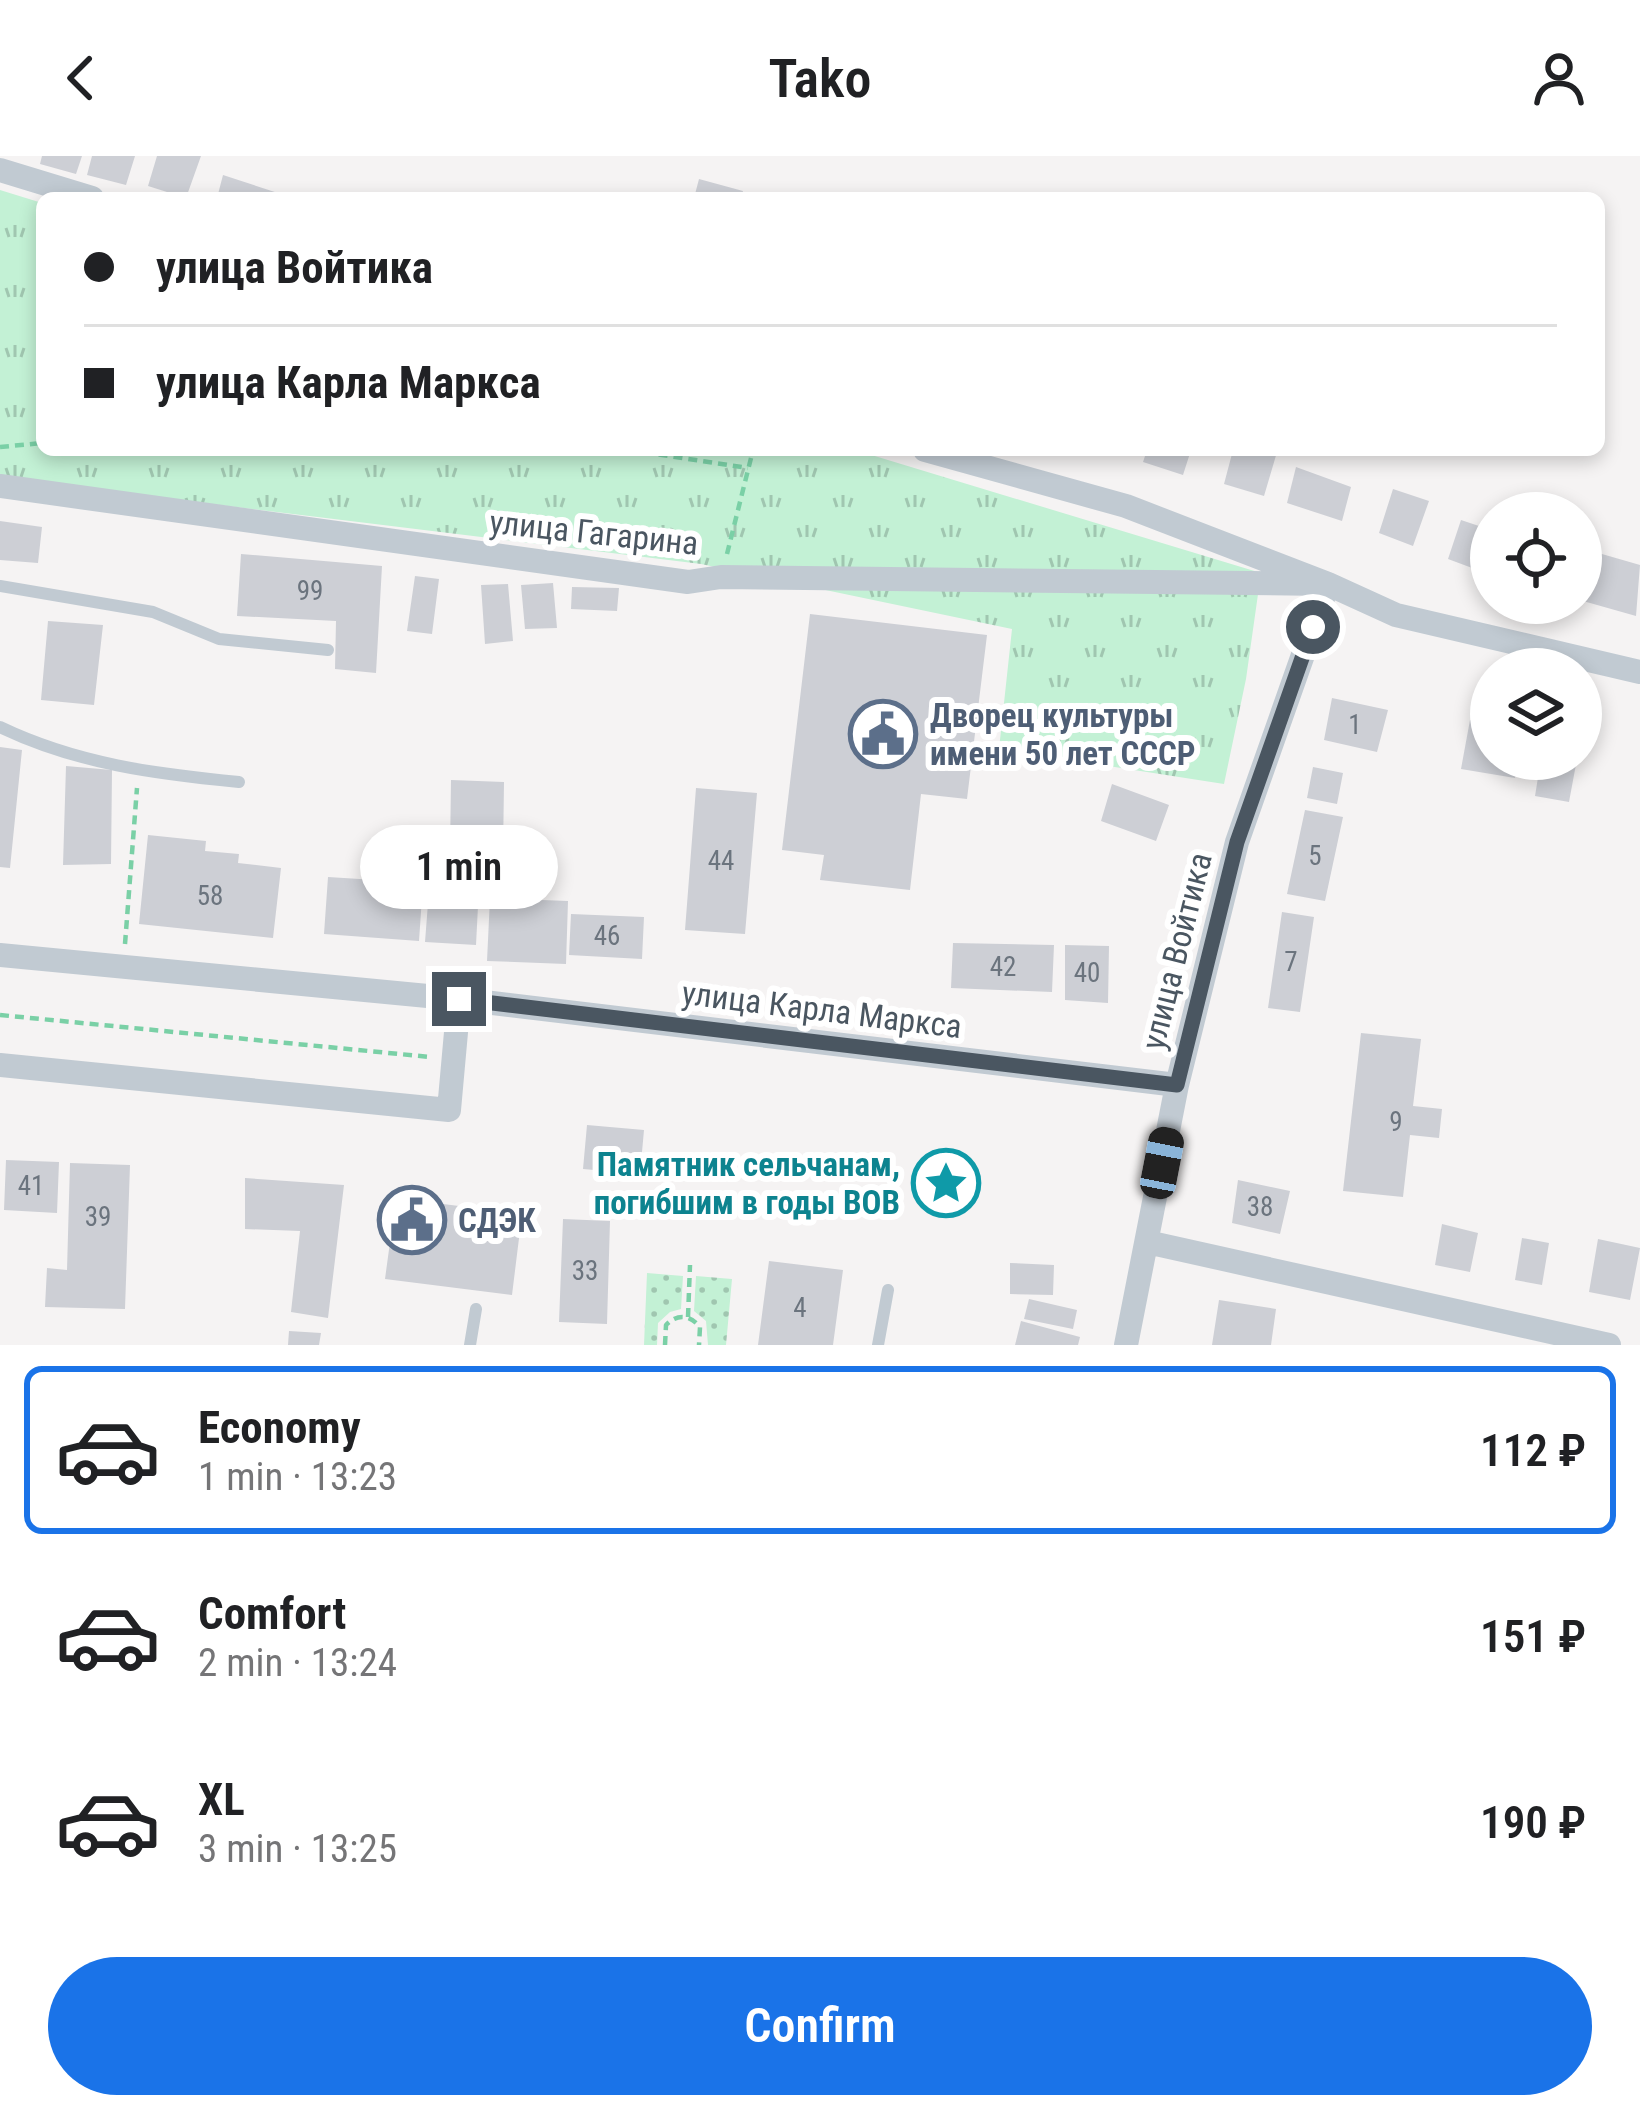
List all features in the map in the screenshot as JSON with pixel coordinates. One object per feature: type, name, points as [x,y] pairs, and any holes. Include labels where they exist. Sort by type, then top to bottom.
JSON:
[{"type":"street","points":[[0,170],[72,192]]},
{"type":"street","points":[[947,456],[1126,506],[1396,615],[1640,671]]},
{"type":"street","name":"улица Гагарина","points":[[0,486],[688,583],[721,577],[1328,584]]},
{"type":"street","name":"улица Войтика","points":[[1126,1345],[1177,1085],[1237,842],[1328,584]]},
{"type":"street","name":"улица Карла Маркса","points":[[0,956],[459,999],[1177,1085]]},
{"type":"street","points":[[0,1065],[449,1110],[459,999]]},
{"type":"street","points":[[1147,1242],[1609,1345]]},
{"type":"lane","points":[[0,586],[153,611],[219,639],[328,650]]},
{"type":"lane","points":[[0,728],[35,744],[138,771],[239,782]]},
{"type":"lane","points":[[878,1345],[888,1290]]},
{"type":"lane","points":[[470,1345],[476,1309]]},
{"type":"path","points":[[0,447],[36,444]]},
{"type":"path","points":[[669,456],[748,468]]},
{"type":"path","points":[[721,577],[751,456]]},
{"type":"path","points":[[124,967],[138,771]]},
{"type":"path","points":[[0,1015],[454,1059]]},
{"type":"path","points":[[688,1317],[690,1265]]},
{"type":"path","points":[[665,1345],[666,1324],[679,1316],[700,1327],[699,1345]]},
{"type":"green space","points":[[0,190],[36,201],[36,456],[875,456],[1261,573],[1224,784],[999,749],[1012,629],[701,564],[0,478]]},
{"type":"green space","points":[[647,1273],[683,1276],[681,1309],[658,1323],[657,1345],[644,1345]]},
{"type":"green space","points":[[696,1276],[732,1279],[726,1345],[708,1345],[706,1321],[694,1311]]},
{"type":"building","points":[[42,156],[82,156],[76,174],[40,164]]},
{"type":"building","points":[[92,156],[135,156],[126,185],[87,175]]},
{"type":"building","points":[[157,156],[201,156],[188,192],[148,186]]},
{"type":"building","points":[[223,175],[275,192],[219,192]]},
{"type":"building","points":[[699,179],[743,191],[743,192],[696,192]]},
{"type":"building","points":[[1145,456],[1189,456],[1183,475],[1143,462]]},
{"type":"building","points":[[1231,456],[1276,456],[1264,496],[1224,484]]},
{"type":"building","points":[[1296,467],[1351,487],[1342,521],[1287,503]]},
{"type":"building","points":[[1393,489],[1429,501],[1413,546],[1379,533]]},
{"type":"building","points":[[1461,520],[1470,523],[1470,567],[1448,559]]},
{"type":"building","points":[[0,521],[42,527],[38,563],[0,560]]},
{"type":"building","points":[[241,554],[382,566],[376,673],[335,669],[336,621],[237,616]]},
{"type":"building","points":[[1602,554],[1640,565],[1636,616],[1602,606]]},
{"type":"building","points":[[415,576],[439,579],[432,634],[407,631]]},
{"type":"building","points":[[553,583],[557,628],[525,629],[521,585]]},
{"type":"building","points":[[508,584],[513,641],[485,644],[481,585]]},
{"type":"building","points":[[572,587],[619,588],[617,611],[571,609]]},
{"type":"building","points":[[810,614],[987,635],[967,799],[921,794],[910,890],[820,880],[824,855],[782,850]]},
{"type":"building","points":[[48,621],[103,625],[94,705],[41,700]]},
{"type":"building","points":[[1332,698],[1388,710],[1377,752],[1324,740]]},
{"type":"building","points":[[1470,720],[1470,770],[1461,769]]},
{"type":"building","points":[[0,747],[22,750],[10,868],[0,867]]},
{"type":"building","points":[[66,766],[112,770],[111,864],[63,865]]},
{"type":"building","points":[[1313,767],[1343,773],[1337,804],[1307,798]]},
{"type":"building","points":[[451,780],[504,782],[503,854],[450,851]]},
{"type":"building","points":[[1538,780],[1573,780],[1569,802],[1535,796]]},
{"type":"building","points":[[1112,784],[1169,805],[1156,841],[1101,821]]},
{"type":"building","points":[[696,788],[757,793],[745,934],[685,930]]},
{"type":"building","points":[[1305,810],[1343,817],[1325,901],[1287,894]]},
{"type":"building","points":[[148,835],[206,841],[205,851],[239,854],[238,863],[281,868],[273,938],[139,924]]},
{"type":"building","points":[[328,877],[423,883],[419,941],[324,934]]},
{"type":"building","points":[[490,898],[568,901],[566,964],[487,961]]},
{"type":"building","points":[[428,903],[478,906],[476,945],[425,942]]},
{"type":"building","points":[[1282,912],[1314,917],[1300,1012],[1268,1008]]},
{"type":"building","points":[[571,914],[644,917],[642,959],[569,955]]},
{"type":"building","points":[[953,943],[1054,945],[1052,992],[951,988]]},
{"type":"building","points":[[1065,945],[1109,946],[1108,1003],[1065,1000]]},
{"type":"building","points":[[1361,1033],[1421,1039],[1413,1106],[1442,1109],[1439,1138],[1410,1135],[1403,1197],[1343,1191]]},
{"type":"building","points":[[587,1125],[644,1130],[640,1174],[583,1169]]},
{"type":"building","points":[[6,1160],[59,1162],[57,1213],[4,1210]]},
{"type":"building","points":[[70,1163],[130,1165],[125,1309],[45,1307],[47,1268],[67,1270]]},
{"type":"building","points":[[245,1178],[344,1185],[328,1318],[291,1312],[300,1231],[245,1229]]},
{"type":"building","points":[[1238,1180],[1290,1191],[1280,1234],[1232,1223]]},
{"type":"building","points":[[396,1198],[522,1214],[512,1295],[385,1279]]},
{"type":"building","points":[[563,1219],[610,1221],[607,1324],[559,1322]]},
{"type":"building","points":[[1442,1224],[1478,1233],[1470,1272],[1435,1265]]},
{"type":"building","points":[[1522,1238],[1549,1243],[1542,1285],[1515,1280]]},
{"type":"building","points":[[1598,1239],[1640,1248],[1630,1300],[1589,1292]]},
{"type":"building","points":[[769,1261],[843,1270],[833,1345],[758,1345]]},
{"type":"building","points":[[1010,1263],[1054,1265],[1053,1295],[1010,1294]]},
{"type":"building","points":[[1029,1299],[1077,1310],[1073,1329],[1024,1319]]},
{"type":"building","points":[[1219,1300],[1276,1309],[1271,1345],[1212,1345]]},
{"type":"building","points":[[1021,1321],[1080,1337],[1078,1345],[1015,1345]]},
{"type":"building","points":[[289,1331],[321,1333],[319,1345],[288,1345]]},
{"type":"place","name":"Дворец культуры имени 50 лет СССР","points":[[883,734]]},
{"type":"place","name":"Памятник сельчанам, погибшим в годы ВОВ","points":[[946,1183]]},
{"type":"place","name":"СДЭК","points":[[412,1220]]},
{"type":"route","points":[[459,999],[1177,1085],[1237,842],[1313,627]]}]
